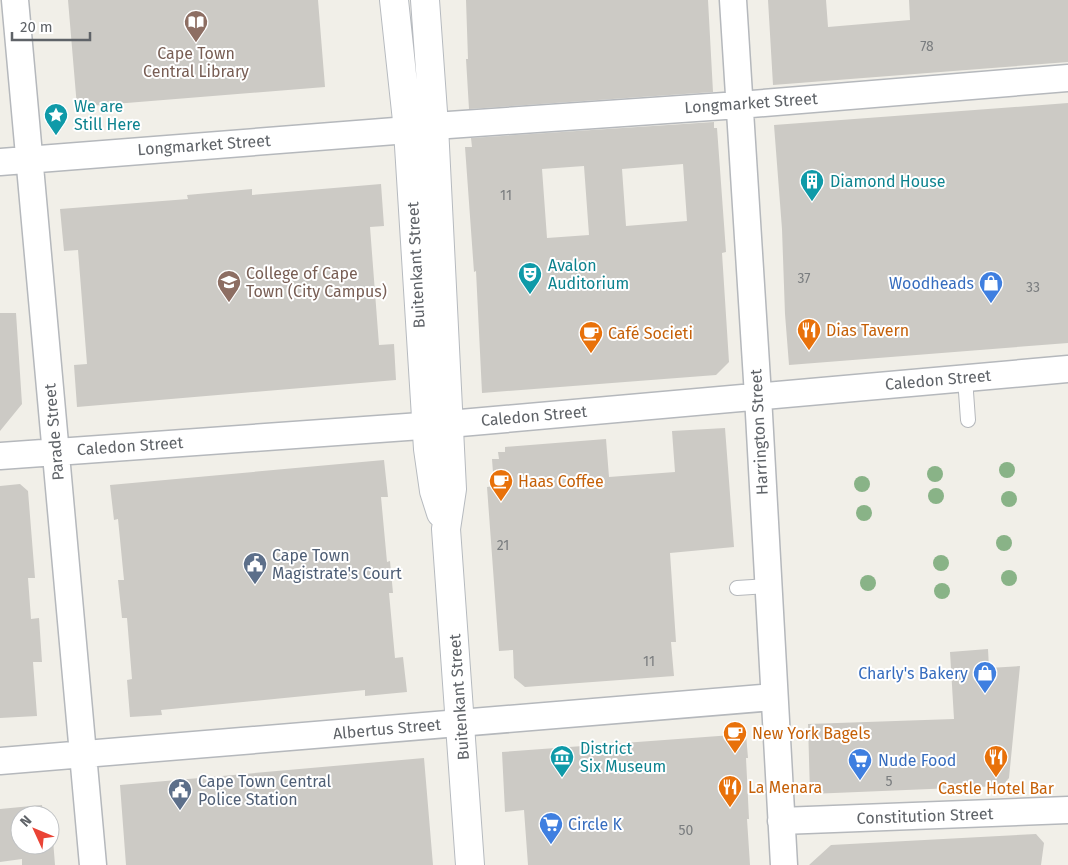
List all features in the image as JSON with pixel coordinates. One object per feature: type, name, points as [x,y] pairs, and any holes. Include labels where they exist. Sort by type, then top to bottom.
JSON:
[{"type":"main road","name":"Buitenkant Street","points":[[394,0],[421,128]]},
{"type":"main road","name":"Buitenkant Street","points":[[425,0],[421,128],[437,424],[452,489],[446,529],[470,865]]},
{"type":"street","name":"Parade Street","points":[[15,0],[93,865]]},
{"type":"street","name":"Harrington Street","points":[[733,0],[758,396],[784,865]]},
{"type":"street","name":"Longmarket Street","points":[[0,162],[1068,78]]},
{"type":"street","name":"Caledon Street","points":[[0,456],[437,424],[1068,369]]},
{"type":"street","name":"Albertus Street","points":[[0,761],[774,697]]},
{"type":"street","name":"Constitution Street","points":[[781,822],[1068,810]]},
{"type":"lane","points":[[965,378],[968,420]]},
{"type":"lane","points":[[737,588],[768,586]]},
{"type":"building","name":"Cape Town Central Library","points":[[68,0],[318,0],[325,87],[77,107]]},
{"type":"building","points":[[466,0],[708,0],[713,92],[469,109],[466,59],[468,59]]},
{"type":"building","points":[[768,0],[826,0],[828,27],[910,20],[909,0],[1068,0],[1068,62],[773,85]]},
{"type":"building","points":[[1068,103],[1068,343],[789,365],[774,125]]},
{"type":"building","points":[[714,122],[714,128],[717,128],[726,252],[722,253],[729,362],[716,375],[482,393],[476,271],[474,272],[465,147],[472,147],[471,138]],"holes":[[[683,164],[687,221],[626,226],[622,169]],[[584,166],[589,235],[547,238],[542,169]]]},
{"type":"building","name":"College of Cape Town (City Campus)","points":[[381,184],[384,226],[370,227],[379,345],[394,344],[396,380],[77,407],[74,365],[87,364],[78,250],[64,251],[60,209],[188,199],[187,195],[252,189],[252,195]]},
{"type":"building","points":[[0,313],[16,313],[22,404],[0,431]]},
{"type":"building","points":[[725,428],[734,547],[670,553],[676,642],[671,642],[674,676],[525,687],[514,678],[513,650],[499,651],[487,487],[494,486],[492,459],[499,459],[498,452],[505,452],[505,447],[606,439],[609,477],[675,472],[672,431]]},
{"type":"building","name":"Cape Town Magistrate's Court","points":[[384,460],[388,497],[381,497],[387,562],[390,561],[393,593],[389,593],[395,658],[403,657],[407,692],[365,696],[365,690],[161,710],[162,715],[130,717],[127,680],[132,679],[127,618],[122,618],[118,580],[124,580],[118,519],[114,520],[110,485]]},
{"type":"building","points":[[20,484],[28,491],[35,578],[28,578],[31,619],[39,618],[42,662],[33,662],[37,716],[0,718],[0,486]]},
{"type":"building","points":[[988,649],[989,668],[1020,666],[1009,778],[1002,786],[810,794],[808,724],[954,719],[950,652]]},
{"type":"building","points":[[746,734],[749,819],[747,819],[750,865],[528,865],[524,810],[505,812],[502,752]]},
{"type":"building","name":"Cape Town Central Police Station","points":[[424,758],[433,865],[126,865],[120,785]]},
{"type":"building","points":[[10,808],[10,855],[54,855],[55,865],[22,865],[22,859],[0,862],[0,809]]},
{"type":"building","points":[[1036,834],[1044,843],[1041,865],[809,865],[831,845]]},
{"type":"place","name":"Cape Town Central Library","points":[[196,43]]},
{"type":"place","name":"We are Still Here","points":[[56,136]]},
{"type":"place","name":"Diamond House","points":[[812,202]]},
{"type":"place","name":"Avalon Auditorium","points":[[530,295]]},
{"type":"place","name":"College of Cape Town (City Campus)","points":[[229,303]]},
{"type":"place","name":"Woodheads","points":[[991,304]]},
{"type":"place","name":"Dias Tavern","points":[[809,351]]},
{"type":"place","name":"Café Societi","points":[[591,354]]},
{"type":"place","name":"Haas Coffee","points":[[501,502]]},
{"type":"place","name":"Cape Town Magistrate's Court","points":[[255,585]]},
{"type":"place","name":"Charly's Bakery","points":[[985,694]]},
{"type":"place","name":"New York Bagels","points":[[735,754]]},
{"type":"place","name":"District Six Museum","points":[[562,778]]},
{"type":"place","name":"Castle Hotel Bar","points":[[996,778]]},
{"type":"place","name":"Nude Food","points":[[860,781]]},
{"type":"place","name":"La Menara","points":[[730,808]]},
{"type":"place","name":"Cape Town Central Police Station","points":[[180,811]]},
{"type":"place","name":"Circle K","points":[[551,845]]}]
